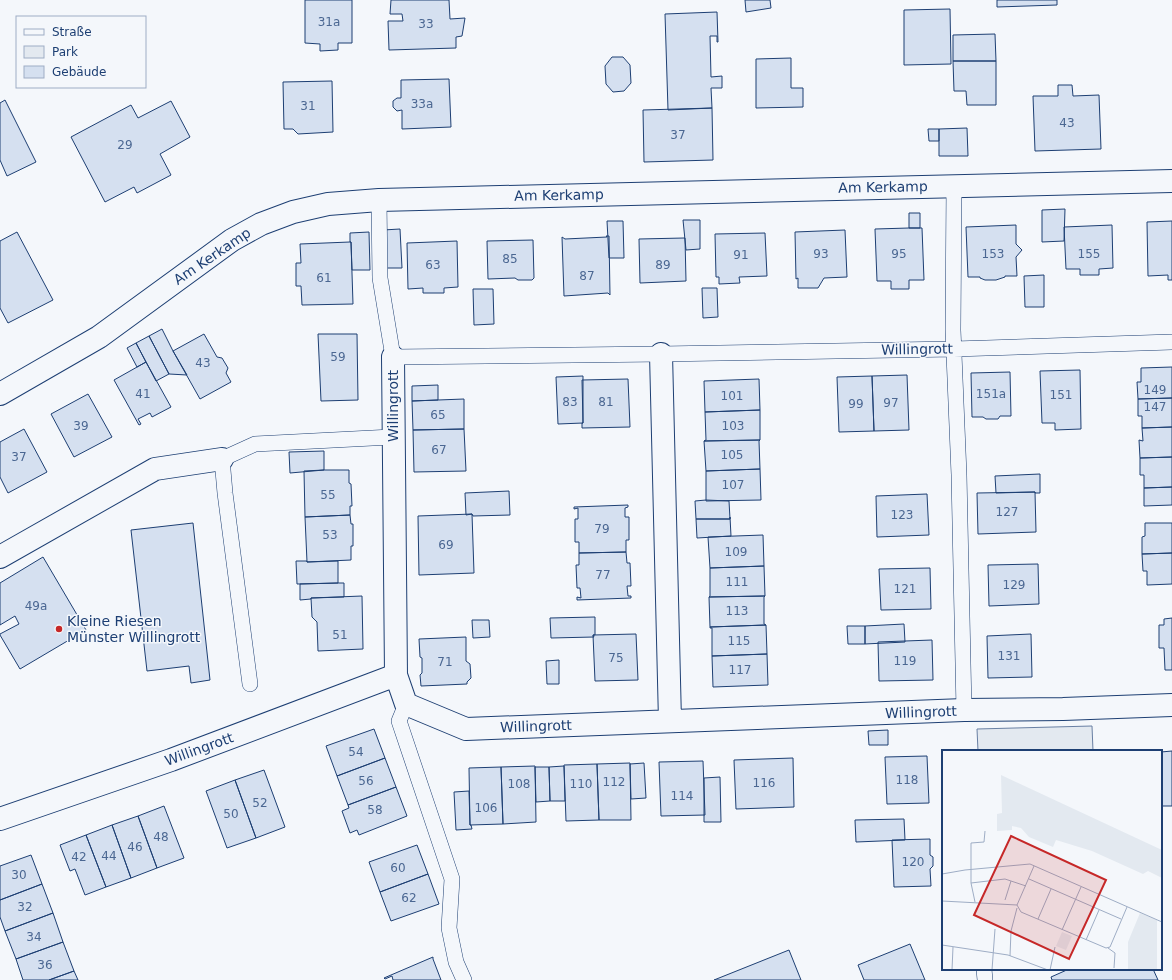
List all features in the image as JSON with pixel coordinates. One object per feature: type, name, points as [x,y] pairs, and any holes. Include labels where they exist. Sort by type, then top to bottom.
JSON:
[{"type":"street","name":"Am Kerkamp","points":[[0,394],[99,337],[232,240],[261,224],[293,212],[328,204],[379,200],[954,185],[1172,181]]},
{"type":"street","points":[[661,354],[670,721]]},
{"type":"street","name":"Willingrott","points":[[393,357],[392,437],[396,675],[406,704],[466,729],[964,710],[1063,709],[1172,705]]},
{"type":"street","points":[[0,557],[155,469],[222,459]]},
{"type":"street","name":"Willingrott","points":[[0,819],[171,760],[396,675]]},
{"type":"lane","points":[[954,185],[954,349],[959,475],[964,710]]},
{"type":"lane","points":[[379,200],[380,278],[393,357]]},
{"type":"lane","name":"Willingrott","points":[[393,357],[954,349],[1172,342]]},
{"type":"lane","points":[[250,684],[225,493],[222,459],[256,444],[392,437]]},
{"type":"lane","points":[[406,704],[399,720],[452,879],[449,928],[456,962],[464,980]]},
{"type":"lane","points":[[984,970],[985,980]]},
{"type":"green space","points":[[1092,726],[1093,750],[978,750],[977,729]]},
{"type":"building","points":[[305,0],[352,0],[352,43],[338,43],[338,50],[320,51],[320,44],[305,43]]},
{"type":"building","points":[[391,0],[449,0],[450,19],[465,18],[462,36],[456,37],[456,48],[389,50],[388,21],[403,21],[402,14],[390,14]]},
{"type":"building","points":[[745,0],[770,0],[771,8],[746,12]]},
{"type":"building","points":[[997,0],[1057,0],[1057,5],[997,7]]},
{"type":"building","points":[[950,9],[951,64],[904,65],[904,10]]},
{"type":"building","points":[[717,12],[718,42],[717,36],[710,36],[711,77],[722,76],[722,88],[711,88],[712,108],[668,110],[665,14]]},
{"type":"building","points":[[995,34],[996,61],[953,61],[953,35]]},
{"type":"building","points":[[612,57],[623,57],[630,65],[631,83],[624,91],[613,92],[606,84],[605,66]]},
{"type":"building","points":[[791,58],[791,88],[803,88],[803,107],[756,108],[756,59]]},
{"type":"building","points":[[953,61],[996,61],[996,105],[967,105],[966,91],[954,91]]},
{"type":"building","points":[[449,79],[451,127],[402,129],[402,110],[397,111],[393,107],[393,101],[397,98],[401,98],[401,80]]},
{"type":"building","points":[[332,81],[333,132],[298,134],[293,129],[284,129],[283,82]]},
{"type":"building","points":[[1058,85],[1072,85],[1073,96],[1099,95],[1101,149],[1035,151],[1033,96],[1058,96]]},
{"type":"building","points":[[5,100],[36,162],[7,176],[0,160],[0,103]]},
{"type":"building","points":[[171,101],[190,137],[160,154],[171,175],[137,193],[134,187],[105,202],[71,137],[131,105],[138,118]]},
{"type":"building","points":[[712,108],[713,160],[644,162],[643,110]]},
{"type":"building","points":[[967,128],[968,156],[939,156],[939,129]]},
{"type":"building","points":[[928,129],[939,129],[939,141],[929,141]]},
{"type":"building","points":[[1065,209],[1064,241],[1042,242],[1042,210]]},
{"type":"building","points":[[909,213],[920,213],[920,228],[909,228]]},
{"type":"building","points":[[683,220],[700,220],[700,249],[686,250]]},
{"type":"building","points":[[607,221],[623,221],[624,258],[609,258]]},
{"type":"building","points":[[1172,221],[1172,280],[1168,280],[1168,275],[1148,276],[1147,222]]},
{"type":"building","points":[[1016,225],[1016,244],[1022,250],[1016,257],[1017,276],[1005,276],[996,280],[985,280],[980,277],[968,277],[966,227]]},
{"type":"building","points":[[1112,225],[1113,268],[1099,269],[1099,275],[1080,275],[1080,269],[1066,269],[1064,227]]},
{"type":"building","points":[[922,228],[924,280],[909,280],[909,289],[891,289],[891,281],[877,281],[875,229]]},
{"type":"building","points":[[400,229],[402,268],[385,268],[383,230]]},
{"type":"building","points":[[845,230],[847,277],[824,278],[818,288],[798,288],[798,278],[796,279],[795,232]]},
{"type":"building","points":[[17,232],[53,300],[8,323],[0,308],[0,241]]},
{"type":"building","points":[[369,232],[370,270],[352,270],[350,233]]},
{"type":"building","points":[[765,233],[767,276],[739,277],[740,283],[719,284],[719,277],[716,277],[715,234]]},
{"type":"building","points":[[606,236],[609,236],[610,295],[608,293],[564,296],[562,237],[565,239],[607,237]]},
{"type":"building","points":[[685,238],[686,281],[640,283],[639,239]]},
{"type":"building","points":[[533,240],[534,278],[532,280],[518,280],[515,278],[488,279],[487,241]]},
{"type":"building","points":[[457,241],[458,287],[444,288],[444,293],[423,293],[423,288],[408,289],[407,243]]},
{"type":"building","points":[[351,242],[353,304],[302,305],[301,286],[296,286],[296,263],[301,263],[300,244]]},
{"type":"building","points":[[1044,275],[1044,307],[1025,307],[1024,276]]},
{"type":"building","points":[[702,288],[717,288],[718,317],[703,318]]},
{"type":"building","points":[[473,289],[493,289],[494,324],[474,325]]},
{"type":"building","points":[[162,329],[187,375],[169,374],[149,336]]},
{"type":"building","points":[[204,334],[217,357],[222,358],[228,368],[226,373],[231,382],[200,399],[173,351]]},
{"type":"building","points":[[318,334],[357,334],[358,400],[321,401]]},
{"type":"building","points":[[149,336],[169,374],[156,381],[136,343]]},
{"type":"building","points":[[136,343],[146,362],[137,367],[127,348]]},
{"type":"building","points":[[146,362],[171,407],[152,417],[150,413],[138,419],[141,424],[139,425],[114,380]]},
{"type":"building","points":[[1172,367],[1172,398],[1138,399],[1137,382],[1141,382],[1141,368]]},
{"type":"building","points":[[1080,370],[1081,429],[1055,430],[1055,423],[1042,423],[1040,371]]},
{"type":"building","points":[[1010,372],[1011,416],[1000,416],[998,419],[972,417],[971,373]]},
{"type":"building","points":[[907,375],[909,430],[874,431],[872,376]]},
{"type":"building","points":[[583,376],[583,423],[558,424],[556,377]]},
{"type":"building","points":[[872,376],[874,431],[839,432],[837,377]]},
{"type":"building","points":[[628,379],[630,427],[582,428],[582,380]]},
{"type":"building","points":[[759,379],[760,410],[705,412],[704,381]]},
{"type":"building","points":[[438,385],[438,400],[412,401],[412,386]]},
{"type":"building","points":[[88,394],[112,437],[74,457],[51,414]]},
{"type":"building","points":[[1172,398],[1172,427],[1142,428],[1142,416],[1138,416],[1138,399]]},
{"type":"building","points":[[464,399],[464,429],[413,430],[412,401]]},
{"type":"building","points":[[760,410],[760,440],[704,441],[706,440],[705,412]]},
{"type":"building","points":[[1172,427],[1172,457],[1140,458],[1139,440],[1143,441],[1142,428]]},
{"type":"building","points":[[24,429],[47,472],[8,493],[0,477],[0,442]]},
{"type":"building","points":[[464,429],[466,471],[414,472],[413,430]]},
{"type":"building","points":[[760,440],[760,469],[706,471],[704,441]]},
{"type":"building","points":[[324,451],[324,470],[290,473],[289,452]]},
{"type":"building","points":[[1172,457],[1172,487],[1144,488],[1144,475],[1140,475],[1140,458]]},
{"type":"building","points":[[760,469],[761,500],[706,501],[706,471]]},
{"type":"building","points":[[349,470],[352,506],[350,506],[350,515],[305,517],[304,471]]},
{"type":"building","points":[[1040,474],[1040,493],[996,493],[995,476]]},
{"type":"building","points":[[1172,487],[1172,505],[1144,506],[1144,488]]},
{"type":"building","points":[[509,491],[510,515],[466,515],[465,493]]},
{"type":"building","points":[[1035,492],[1036,532],[978,534],[977,493]]},
{"type":"building","points":[[927,494],[929,535],[877,537],[876,496]]},
{"type":"building","points":[[695,501],[729,501],[730,519],[696,519]]},
{"type":"building","points":[[628,505],[628,507],[625,508],[625,517],[629,517],[629,540],[626,540],[626,552],[579,553],[579,542],[575,542],[575,519],[578,519],[578,508],[574,509],[574,507]]},
{"type":"building","points":[[472,514],[474,573],[419,575],[418,516]]},
{"type":"building","points":[[350,515],[351,524],[353,524],[353,546],[351,546],[351,560],[307,562],[305,517]]},
{"type":"building","points":[[730,517],[731,536],[697,538],[696,519],[730,519]]},
{"type":"building","points":[[193,523],[210,680],[191,683],[189,666],[147,671],[131,530]]},
{"type":"building","points":[[1145,523],[1172,523],[1172,553],[1142,554],[1142,537],[1145,536]]},
{"type":"building","points":[[763,535],[764,566],[710,568],[708,537]]},
{"type":"building","points":[[626,552],[627,563],[630,563],[631,586],[627,586],[628,596],[631,596],[631,598],[577,600],[577,597],[581,598],[580,588],[577,588],[576,565],[579,565],[579,553]]},
{"type":"building","points":[[1172,553],[1172,584],[1147,585],[1147,571],[1143,571],[1142,554]]},
{"type":"building","points":[[43,557],[86,630],[20,669],[0,635],[19,624],[15,616],[0,625],[0,583]]},
{"type":"building","points":[[296,561],[338,561],[338,583],[297,584]]},
{"type":"building","points":[[1038,564],[1039,604],[989,606],[988,565]]},
{"type":"building","points":[[764,566],[765,596],[709,597],[710,568]]},
{"type":"building","points":[[930,568],[931,609],[881,610],[879,569]]},
{"type":"building","points":[[344,583],[344,597],[311,598],[300,600],[300,584]]},
{"type":"building","points":[[362,596],[363,649],[318,651],[317,622],[312,617],[311,598]]},
{"type":"building","points":[[765,596],[764,624],[766,625],[710,627],[709,597]]},
{"type":"building","points":[[595,617],[594,637],[551,638],[550,618]]},
{"type":"building","points":[[1172,618],[1172,670],[1165,670],[1164,648],[1159,648],[1159,625],[1164,625],[1164,619]]},
{"type":"building","points":[[472,620],[489,620],[490,637],[473,638]]},
{"type":"building","points":[[904,624],[905,642],[865,644],[865,626]]},
{"type":"building","points":[[766,625],[767,654],[712,656],[712,628],[710,627]]},
{"type":"building","points":[[847,626],[865,626],[865,644],[848,644]]},
{"type":"building","points":[[636,634],[638,680],[595,681],[593,635]]},
{"type":"building","points":[[1031,634],[1032,677],[988,678],[987,636]]},
{"type":"building","points":[[466,637],[466,661],[470,664],[471,678],[467,684],[421,686],[420,675],[422,673],[422,658],[420,657],[419,639]]},
{"type":"building","points":[[932,640],[933,680],[879,681],[878,642]]},
{"type":"building","points":[[767,654],[768,685],[713,687],[712,656]]},
{"type":"building","points":[[559,660],[559,684],[547,684],[546,661]]},
{"type":"building","points":[[374,729],[385,758],[337,776],[326,746]]},
{"type":"building","points":[[888,730],[888,745],[869,745],[868,731]]},
{"type":"building","points":[[1172,751],[1172,806],[1162,806],[1162,752]]},
{"type":"building","points":[[927,756],[929,803],[887,804],[885,757]]},
{"type":"building","points":[[385,758],[396,787],[348,805],[337,776]]},
{"type":"building","points":[[793,758],[794,807],[736,809],[734,760]]},
{"type":"building","points":[[703,761],[705,815],[661,816],[659,762]]},
{"type":"building","points":[[630,763],[631,820],[599,820],[597,764]]},
{"type":"building","points":[[644,763],[646,798],[631,799],[630,764]]},
{"type":"building","points":[[597,764],[599,820],[566,821],[564,765]]},
{"type":"building","points":[[535,766],[536,822],[503,824],[501,767]]},
{"type":"building","points":[[564,766],[565,801],[550,801],[549,767]]},
{"type":"building","points":[[501,767],[503,824],[470,825],[469,768]]},
{"type":"building","points":[[535,767],[549,767],[550,801],[536,802]]},
{"type":"building","points":[[264,770],[285,827],[256,838],[235,780]]},
{"type":"building","points":[[720,777],[721,822],[704,822],[704,778]]},
{"type":"building","points":[[235,780],[256,838],[227,848],[206,791]]},
{"type":"building","points":[[396,787],[407,816],[359,835],[357,830],[350,833],[342,811],[349,808],[348,805]]},
{"type":"building","points":[[469,791],[470,825],[472,829],[456,830],[454,792]]},
{"type":"building","points":[[164,806],[184,858],[157,868],[138,816]]},
{"type":"building","points":[[138,816],[157,868],[131,878],[112,825]]},
{"type":"building","points":[[904,819],[905,840],[856,842],[855,820]]},
{"type":"building","points":[[112,825],[131,878],[106,887],[86,835]]},
{"type":"building","points":[[86,835],[106,887],[85,895],[75,869],[70,871],[60,845]]},
{"type":"building","points":[[930,839],[930,855],[933,857],[933,866],[930,869],[931,886],[894,887],[892,840]]},
{"type":"building","points":[[417,845],[428,874],[380,892],[369,862]]},
{"type":"building","points":[[31,855],[42,884],[0,900],[0,866]]},
{"type":"building","points":[[428,874],[439,904],[391,921],[380,892]]},
{"type":"building","points":[[42,884],[53,913],[5,931],[0,917],[0,900]]},
{"type":"building","points":[[53,913],[63,942],[16,959],[5,931]]},
{"type":"building","points":[[63,942],[74,971],[49,980],[23,980],[16,959]]},
{"type":"building","points":[[910,944],[925,980],[864,980],[858,965]]},
{"type":"building","points":[[789,950],[801,980],[714,980]]},
{"type":"building","points":[[433,957],[441,980],[393,980],[392,976],[385,979],[384,978]]},
{"type":"building","points":[[1067,970],[1153,970],[1158,980],[1052,980],[1051,977]]},
{"type":"building","points":[[74,971],[78,980],[49,980]]},
{"type":"place","name":"Kleine Riesen Münster Willingrott","points":[[59,629]]}]
